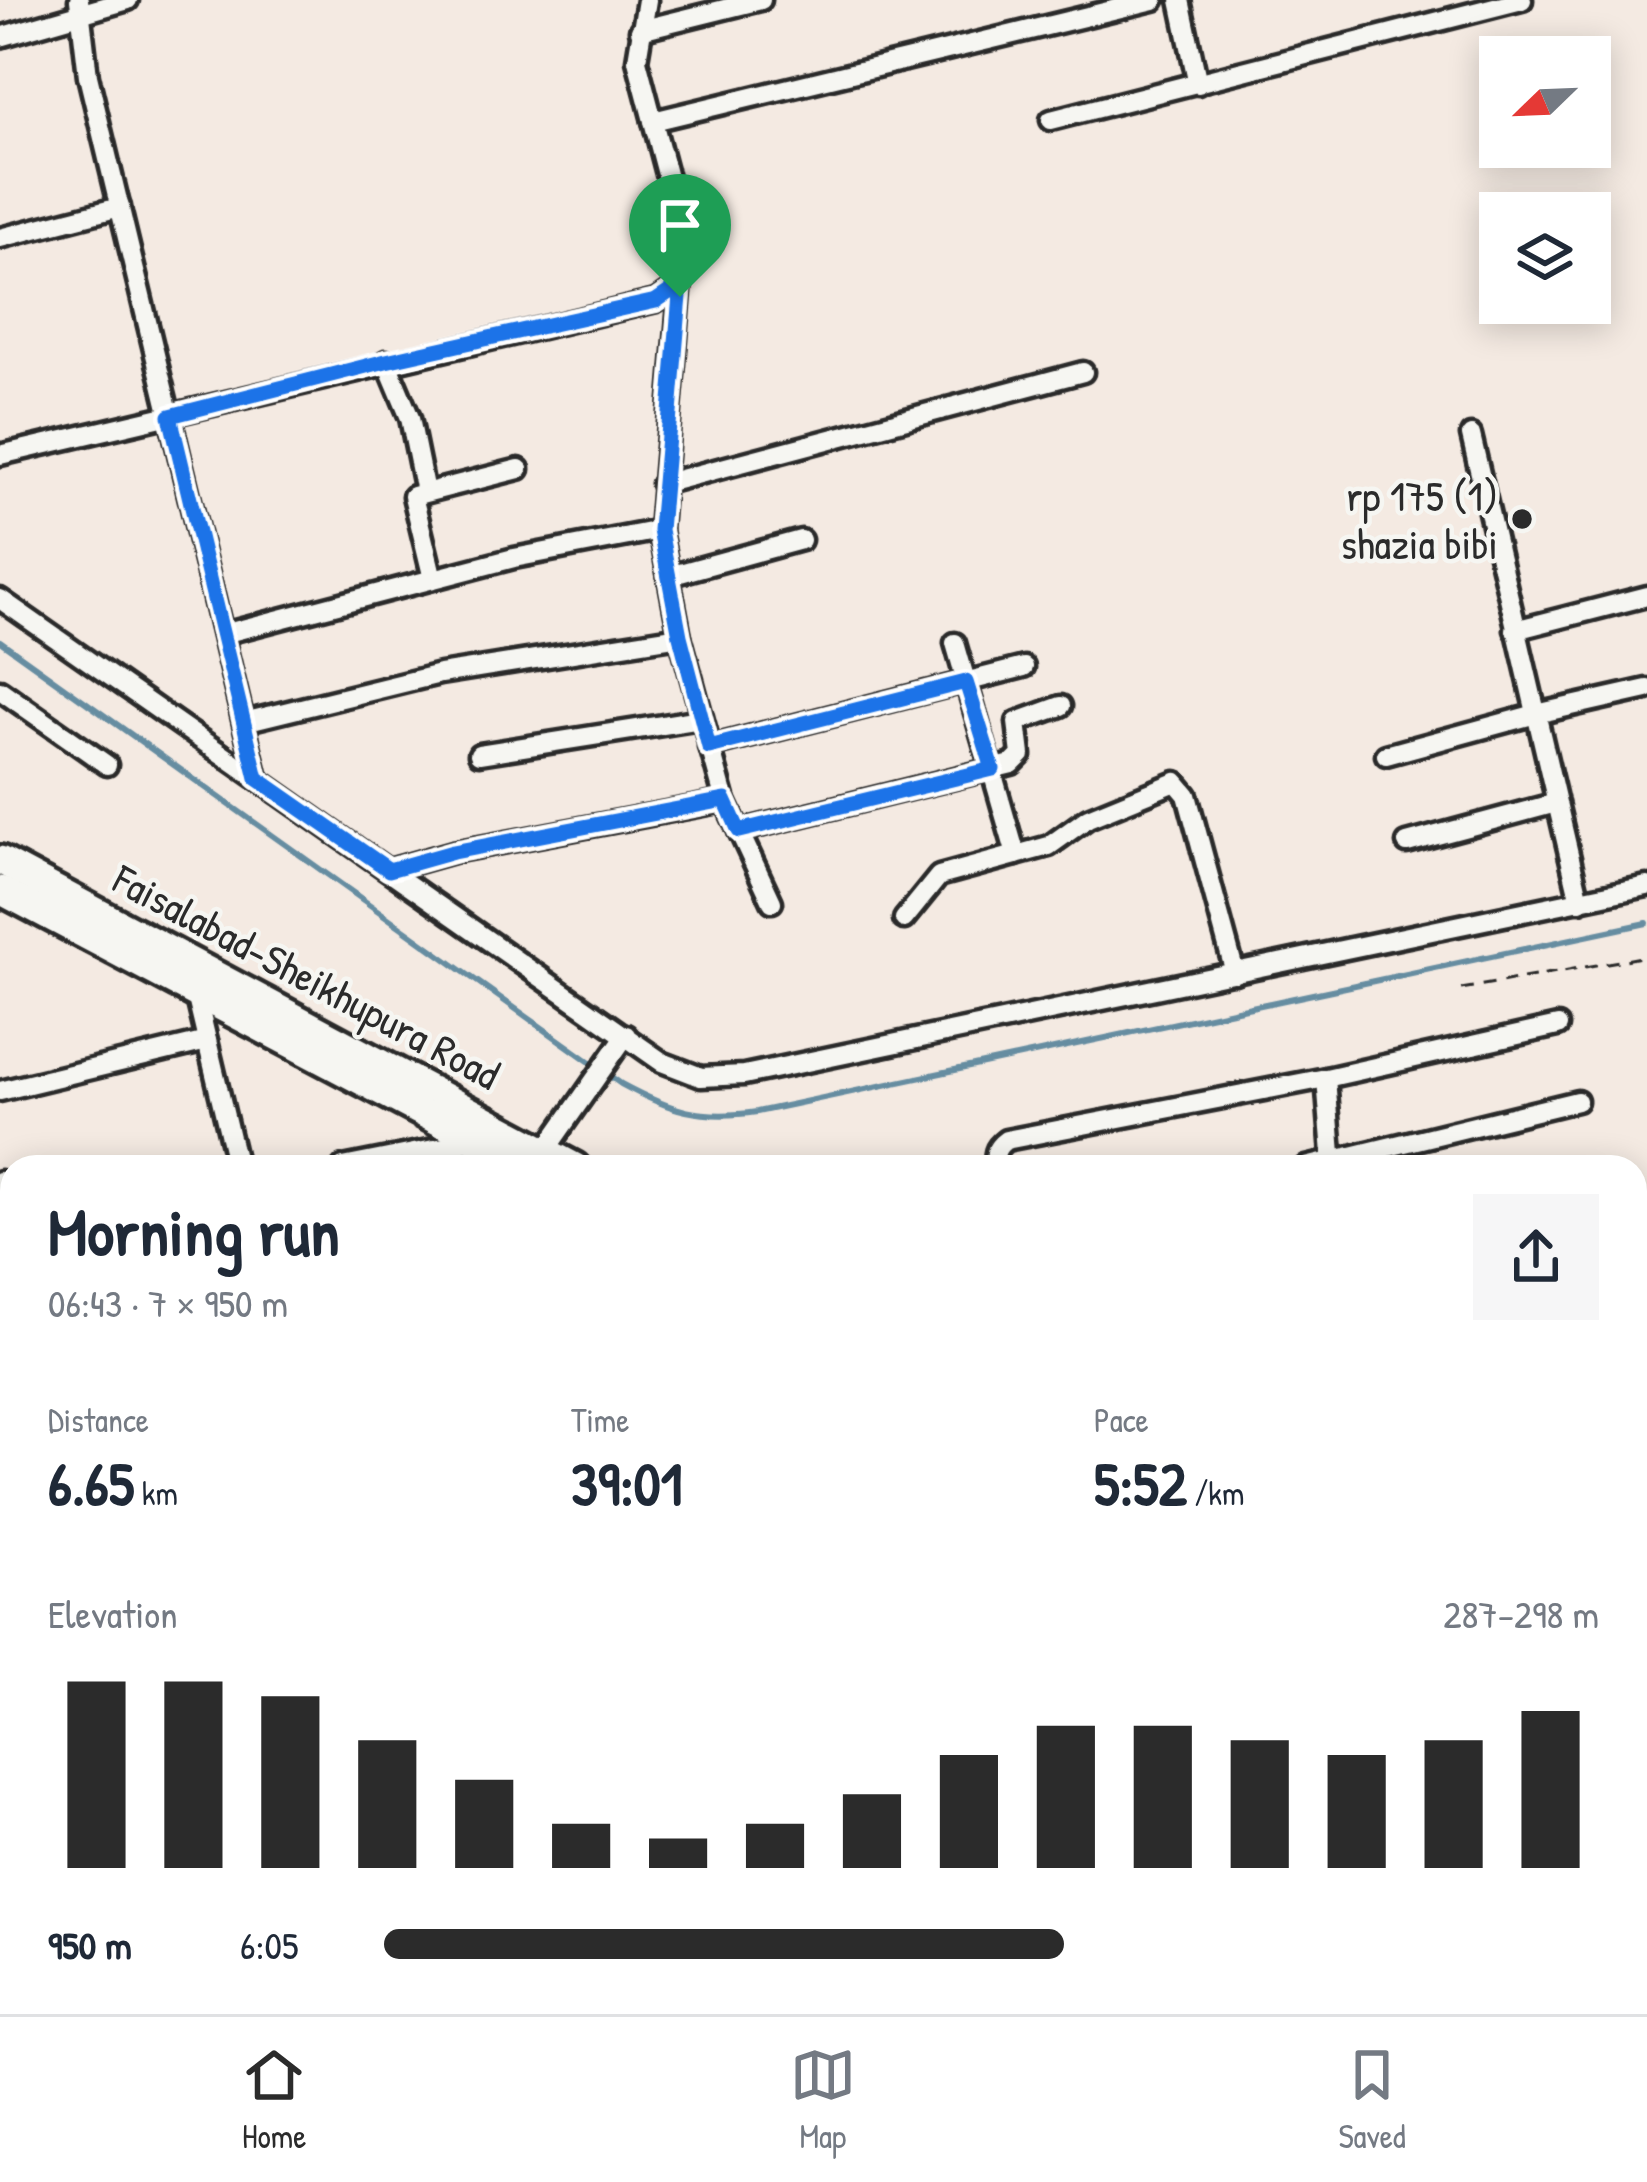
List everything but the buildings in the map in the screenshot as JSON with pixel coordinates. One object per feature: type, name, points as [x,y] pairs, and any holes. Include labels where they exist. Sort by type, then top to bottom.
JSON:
[{"type":"highway","name":"Faisalabad-Sheikhupura Road","points":[[0,860],[522,1155]]},
{"type":"highway","name":"Faisalabad-Sheikhupura Road","points":[[0,890],[465,1143],[509,1155]]},
{"type":"street","points":[[0,37],[81,7],[128,0]]},
{"type":"street","points":[[647,0],[637,60],[673,197],[681,248],[660,530],[680,636],[709,747],[725,800],[772,902]]},
{"type":"street","points":[[640,30],[761,0]]},
{"type":"street","points":[[653,121],[1154,0]]},
{"type":"street","points":[[1180,0],[1198,84]]},
{"type":"street","points":[[1051,120],[1522,0]]},
{"type":"street","points":[[81,7],[88,76],[257,778]]},
{"type":"street","points":[[0,238],[120,207]]},
{"type":"street","points":[[0,455],[656,301],[681,284]]},
{"type":"street","points":[[386,361],[410,418],[425,492]]},
{"type":"street","points":[[662,484],[1083,373]]},
{"type":"street","points":[[1471,435],[1580,901]]},
{"type":"street","points":[[433,579],[412,500],[425,492],[519,469]]},
{"type":"street","points":[[223,634],[514,558],[660,530]]},
{"type":"street","points":[[669,576],[801,540]]},
{"type":"street","points":[[1515,630],[1647,596]]},
{"type":"street","points":[[0,599],[674,1069],[721,1078],[1647,886]]},
{"type":"street","points":[[244,722],[440,674],[680,636]]},
{"type":"street","points":[[956,643],[1016,855]]},
{"type":"street","points":[[709,747],[1024,667]]},
{"type":"street","points":[[0,689],[107,765]]},
{"type":"street","points":[[1386,755],[1647,689]]},
{"type":"street","points":[[739,831],[993,769],[1020,758],[1015,727],[1020,720],[1061,706]]},
{"type":"street","points":[[479,754],[701,719]]},
{"type":"street","points":[[904,919],[939,876],[1048,846],[1088,818],[1169,782],[1181,784],[1187,794],[1235,973]]},
{"type":"street","points":[[389,870],[453,852],[725,800]]},
{"type":"street","points":[[1407,843],[1556,803]]},
{"type":"street","points":[[196,994],[234,1155]]},
{"type":"street","points":[[998,1155],[998,1146],[1006,1140],[1327,1078],[1558,1026]]},
{"type":"street","points":[[539,1155],[626,1035]]},
{"type":"street","points":[[0,1091],[207,1041]]},
{"type":"street","points":[[1327,1078],[1331,1155]]},
{"type":"street","points":[[1367,1155],[1576,1101]]},
{"type":"street","points":[[407,1155],[465,1143],[462,1155]]},
{"type":"path","points":[[1461,989],[1647,956]]},
{"type":"waterway","points":[[0,641],[621,1084],[686,1111],[757,1112],[1647,923]]},
{"type":"place","name":"rp 175 (1) shazia bibi","points":[[1522,519]]},
{"type":"route","points":[[681,284],[680,297],[660,530],[680,636],[709,747],[966,682],[993,769],[739,831],[725,800],[453,852],[389,870],[257,778],[170,416],[386,361],[656,301],[681,284]]}]
